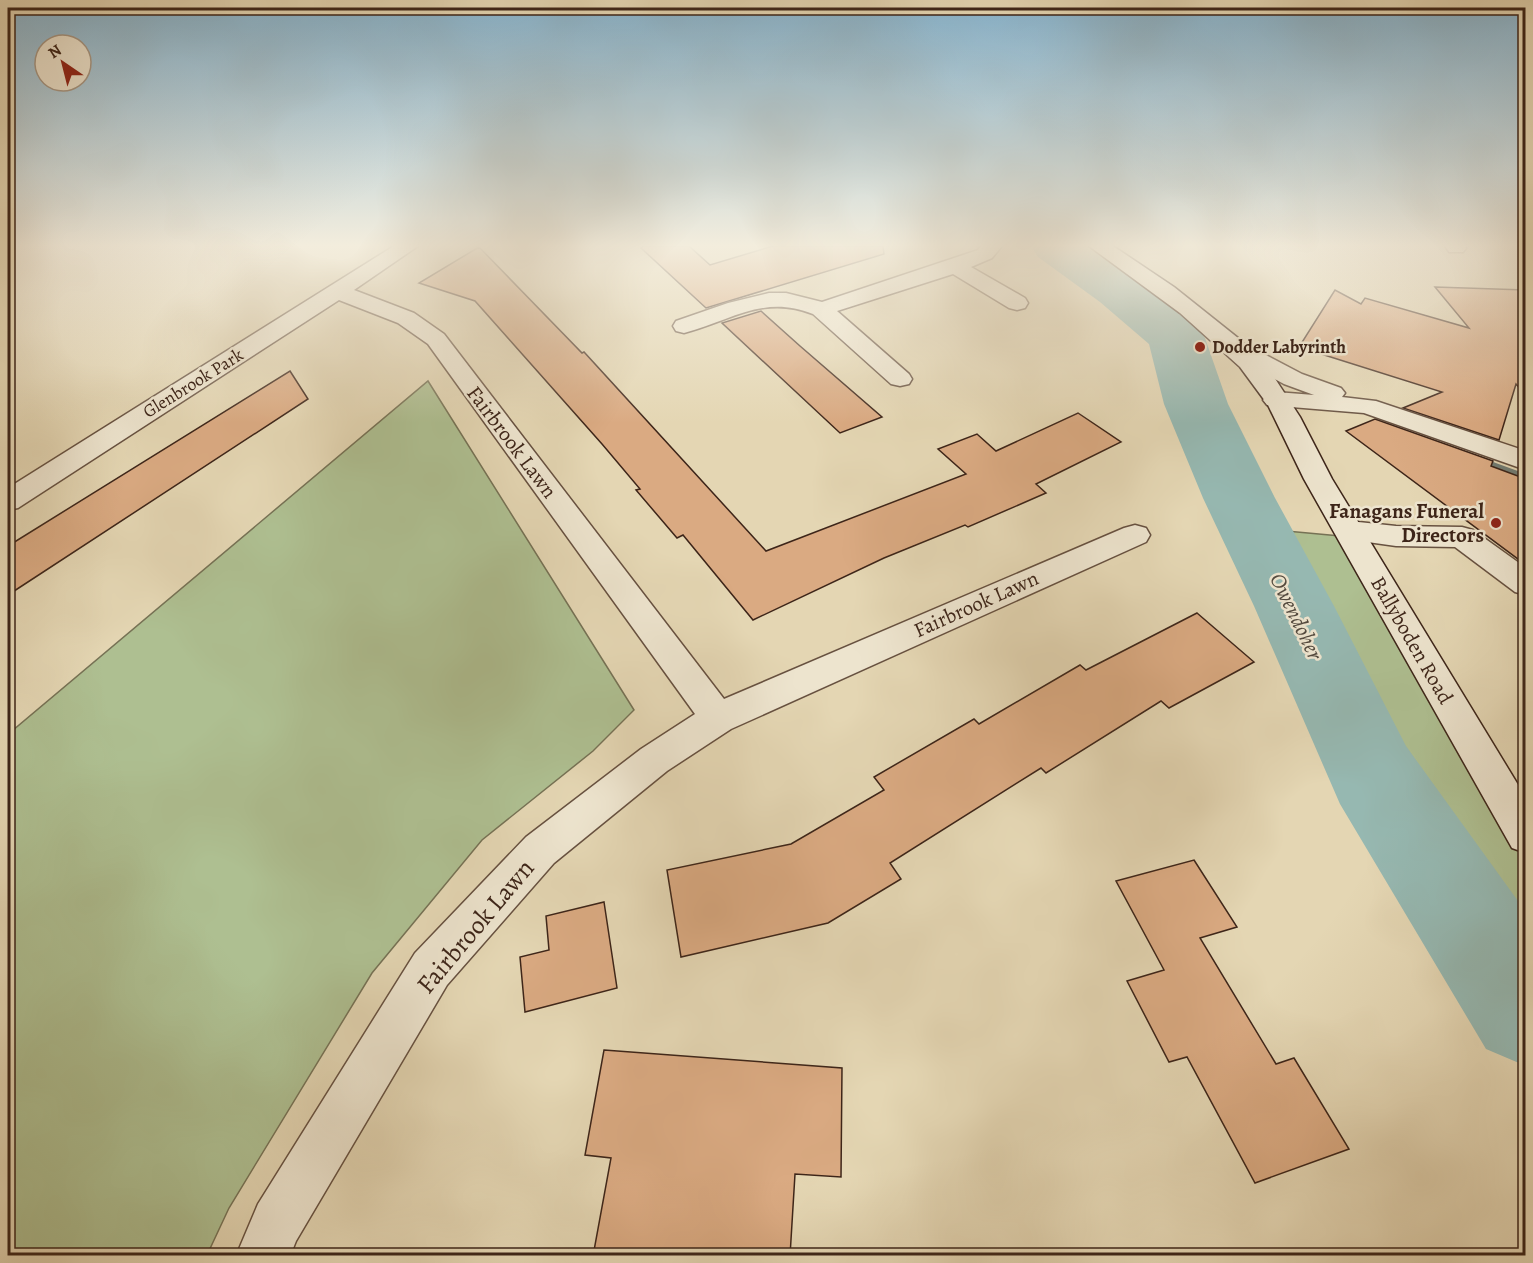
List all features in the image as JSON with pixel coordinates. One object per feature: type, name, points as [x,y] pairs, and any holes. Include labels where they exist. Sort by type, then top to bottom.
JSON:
[{"type":"street","name":"Glenbrook Park","points":[[8,501],[319,305]]},
{"type":"street","name":"Fairbrook Lawn","points":[[372,305],[406,318],[435,339],[718,717]]},
{"type":"street","points":[[684,326],[746,305]]},
{"type":"street","points":[[813,305],[822,309],[900,379]]},
{"type":"street","points":[[822,309],[835,305]]},
{"type":"street","points":[[1181,305],[1236,348],[1293,379],[1526,461]]},
{"type":"street","name":"Ballyboden Road","points":[[1236,348],[1270,391],[1299,438],[1318,479],[1526,835]]},
{"type":"street","points":[[1270,391],[1367,406]]},
{"type":"street","points":[[1431,512],[1526,585]]},
{"type":"street","points":[[1349,531],[1396,536],[1462,537]]},
{"type":"street","name":"Fairbrook Lawn","points":[[263,1256],[277,1223],[431,969],[540,850],[654,760],[718,717],[1135,535]]},
{"type":"green space","points":[[428,381],[634,710],[593,751],[482,840],[372,973],[229,1208],[207,1255],[8,1255],[8,741],[12,731]]},
{"type":"green space","points":[[1254,528],[1351,537],[1525,837],[1525,1009],[1373,775],[1294,606]]},
{"type":"building","points":[[478,305],[535,305],[582,353],[584,352],[766,551],[966,474],[938,449],[977,434],[996,451],[1078,413],[1121,442],[1036,484],[1046,493],[968,527],[965,525],[884,558],[753,620],[683,535],[677,538],[636,490],[640,489]]},
{"type":"building","points":[[1326,305],[1389,305],[1469,328],[1450,305],[1526,305],[1526,396],[1516,384],[1499,440],[1403,408],[1442,392],[1299,347]]},
{"type":"building","points":[[761,311],[882,417],[840,433],[722,323]]},
{"type":"building","points":[[290,371],[308,399],[8,595],[8,546]]},
{"type":"building","name":"Fanagans Funeral Directors","points":[[1375,419],[1493,461],[1491,466],[1526,479],[1526,565],[1346,431]]},
{"type":"building","points":[[1197,613],[1254,662],[1169,708],[1161,701],[1046,773],[1041,768],[890,863],[901,879],[828,923],[681,957],[667,870],[791,844],[884,790],[874,777],[974,719],[979,724],[1080,665],[1086,670]]},
{"type":"building","points":[[1194,860],[1237,927],[1200,938],[1276,1064],[1294,1058],[1349,1149],[1255,1183],[1187,1057],[1169,1062],[1127,981],[1164,970],[1116,881]]},
{"type":"building","points":[[604,902],[617,988],[525,1012],[520,957],[549,950],[546,916]]},
{"type":"building","points":[[604,1050],[842,1068],[841,1177],[795,1174],[790,1256],[593,1256],[611,1158],[585,1155]]},
{"type":"waterway","name":"Owendoher","points":[[1136,305],[1176,338],[1196,404],[1373,775],[1526,1009]]},
{"type":"waterway","points":[[1474,459],[1526,478]]},
{"type":"place","name":"Dodder Labyrinth","points":[[1200,347]]},
{"type":"place","name":"Fanagans Funeral Directors","points":[[1496,523]]}]
